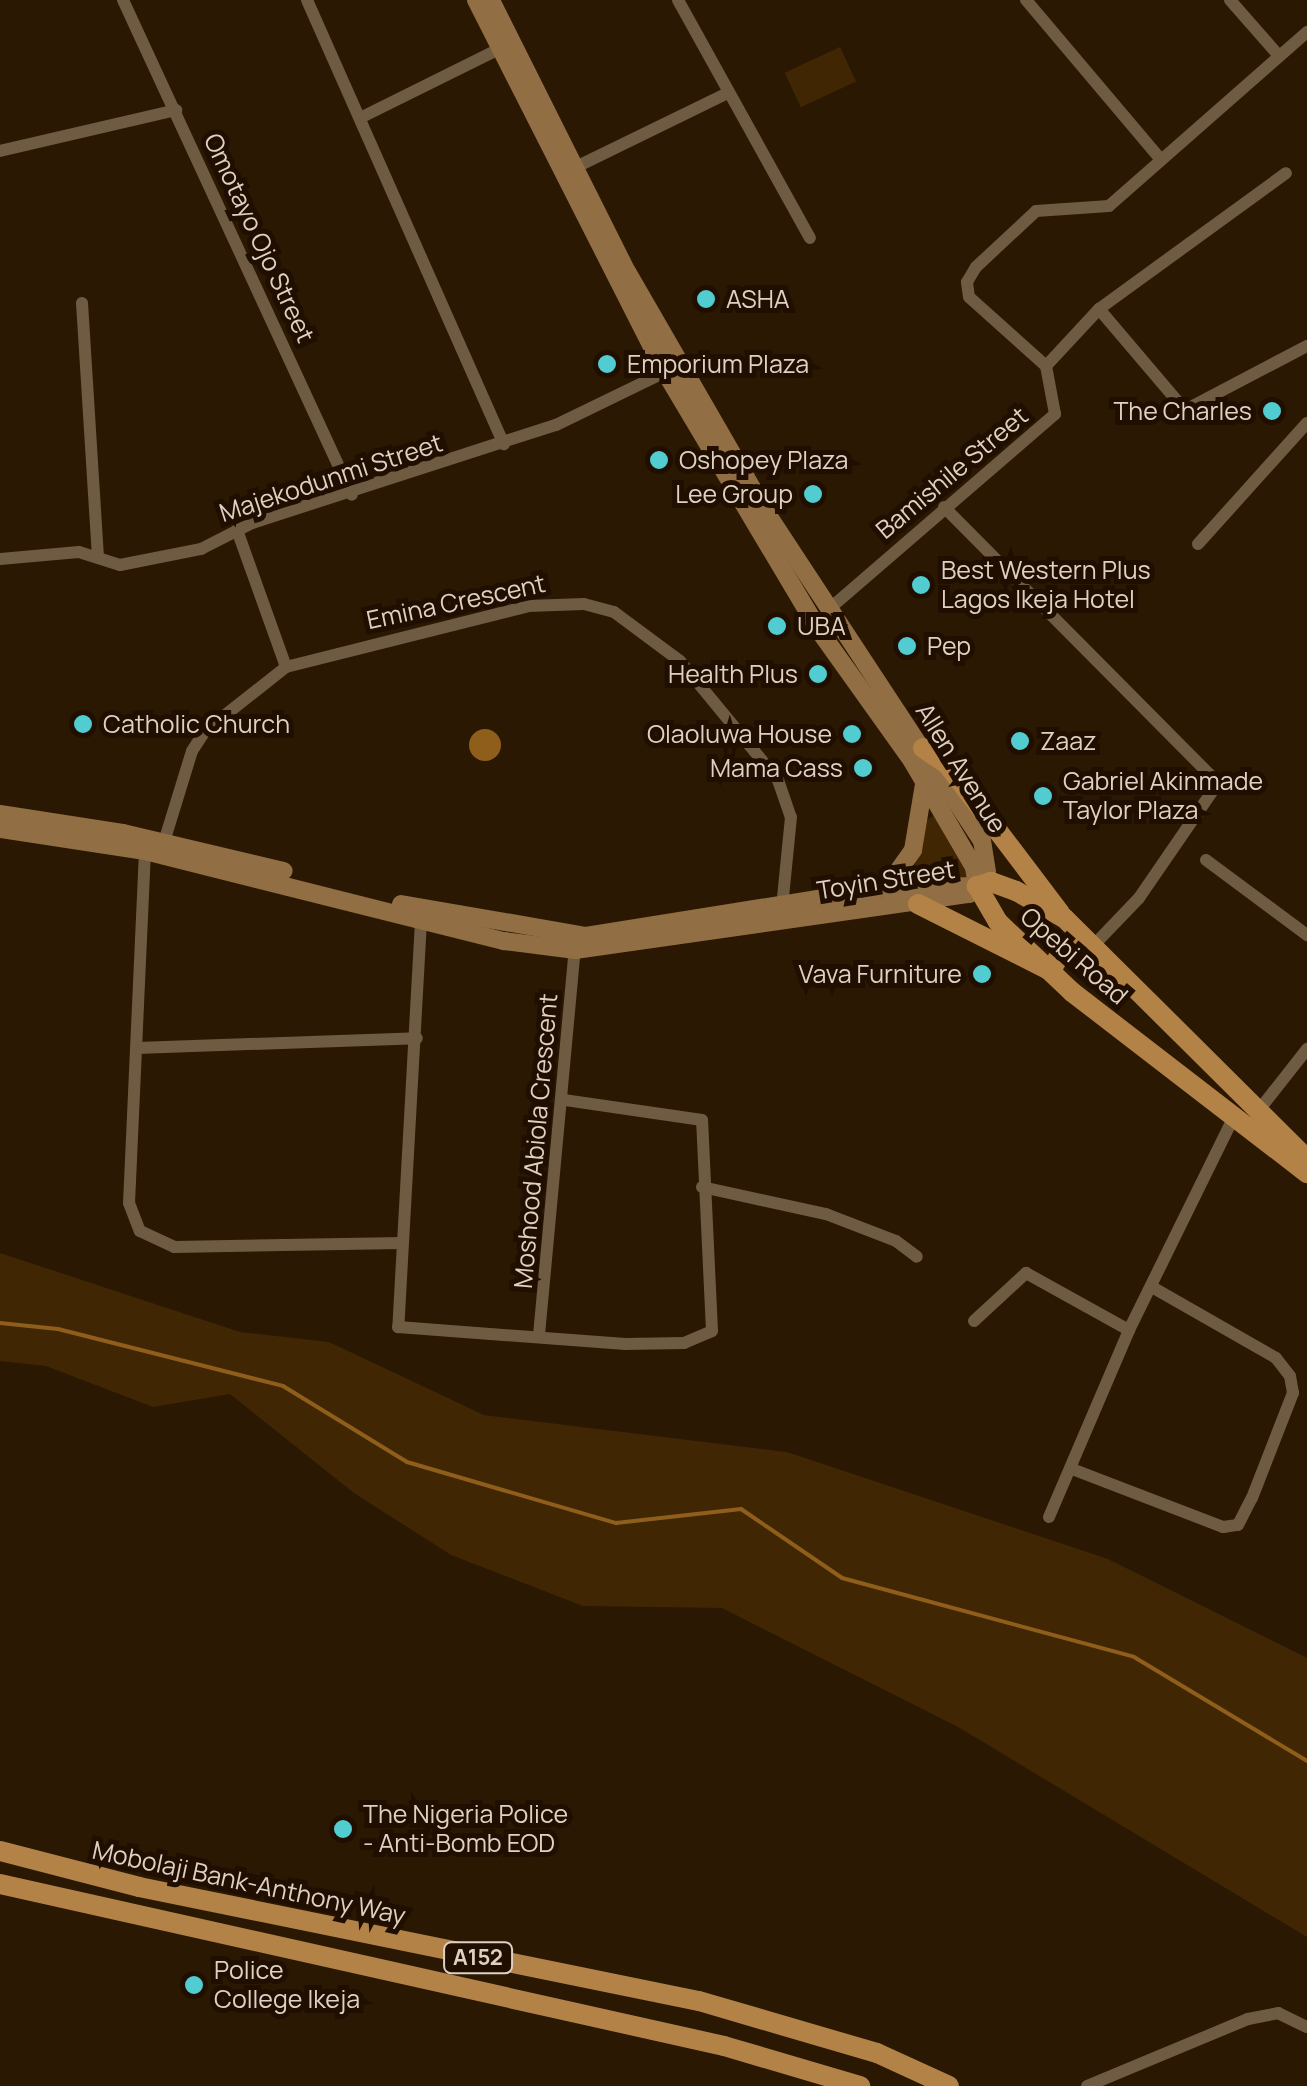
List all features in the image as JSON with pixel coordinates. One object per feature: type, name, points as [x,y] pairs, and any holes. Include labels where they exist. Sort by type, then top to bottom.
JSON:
[{"type":"main road","name":"Allen Avenue","points":[[476,0],[665,372],[818,628],[924,784],[974,867],[978,886]]},
{"type":"main road","name":"Allen Avenue","points":[[491,0],[627,272],[828,610],[982,841],[987,872],[978,886]]},
{"type":"main road","points":[[923,748],[946,764],[1064,918]]},
{"type":"main road","points":[[886,888],[913,850],[924,784]]},
{"type":"main road","name":"Toyin Street","points":[[0,814],[164,842],[376,898],[545,933],[631,932],[886,888],[978,886]]},
{"type":"main road","name":"Toyin Street","points":[[0,829],[145,851],[422,921],[575,950],[918,904],[969,894],[978,886]]},
{"type":"main road","name":"Opebi Road","points":[[1307,1159],[1246,1114],[1051,971],[998,922],[978,886],[1004,886],[1064,918],[1246,1114],[1307,1174]]},
{"type":"main road","points":[[918,904],[1051,971],[1065,950],[1074,952],[1132,1004],[1144,1004]]},
{"type":"main road","name":"Mobolaji Bank-Anthony Way","points":[[0,1850],[139,1887],[627,1987],[800,2028],[895,2060],[948,2086]]},
{"type":"main road","name":"A152","points":[[0,1884],[551,2006],[860,2086]]},
{"type":"main road","points":[[551,2006],[577,2006],[588,1997],[582,1986],[556,1974]]},
{"type":"main road","points":[[622,2023],[596,2004],[605,1991],[627,1987]]},
{"type":"street","name":"Omotayo Ojo Street","points":[[124,0],[352,495]]},
{"type":"street","points":[[307,0],[504,444]]},
{"type":"street","points":[[678,0],[726,94],[810,238]]},
{"type":"street","points":[[1026,0],[1161,160]]},
{"type":"street","points":[[1230,0],[1279,56]]},
{"type":"street","points":[[1286,173],[1100,308],[1046,366],[978,310],[968,282],[1028,216],[1109,206],[1307,32]]},
{"type":"street","points":[[360,118],[498,49]]},
{"type":"street","points":[[574,168],[726,94]]},
{"type":"street","points":[[0,151],[176,110]]},
{"type":"street","points":[[82,304],[98,557]]},
{"type":"street","points":[[1100,308],[1185,410],[1307,346]]},
{"type":"street","name":"Bamishile Street","points":[[828,610],[1055,414],[1046,366]]},
{"type":"street","name":"Majekodunmi Street","points":[[0,559],[79,552],[144,564],[201,549],[237,530],[504,444],[665,372]]},
{"type":"street","points":[[1198,544],[1307,424]]},
{"type":"street","points":[[944,506],[1218,783],[1139,898],[1092,947]]},
{"type":"street","points":[[237,530],[286,667]]},
{"type":"street","name":"Emina Crescent","points":[[164,842],[192,750],[205,731],[286,667],[528,606],[584,604],[614,612],[680,661],[778,780],[791,817],[782,907]]},
{"type":"street","points":[[145,851],[129,1202],[148,1241],[174,1247],[402,1243]]},
{"type":"street","points":[[1206,860],[1307,935]]},
{"type":"street","points":[[422,921],[398,1327],[664,1343],[702,1339],[712,1331],[702,1187],[704,1126],[696,1115],[566,1100]]},
{"type":"street","name":"Moshood Abiola Crescent","points":[[540,1335],[566,1100],[575,950]]},
{"type":"street","points":[[136,1048],[418,1038]]},
{"type":"street","points":[[1049,1517],[1129,1330],[1246,1114],[1307,1050]]},
{"type":"street","points":[[702,1187],[826,1214],[896,1241],[917,1258]]},
{"type":"street","points":[[974,1321],[1026,1272],[1129,1330]]},
{"type":"street","points":[[1072,1469],[1223,1527],[1233,1528],[1244,1516],[1293,1393],[1290,1376],[1276,1358],[1152,1287]]},
{"type":"street","points":[[1087,2086],[1248,2019],[1278,2013],[1307,2027]]},
{"type":"shaded area","points":[[840,47],[856,81],[801,107],[785,73]]},
{"type":"shaded area","points":[[485,729],[496,734],[501,745],[496,756],[485,761],[474,756],[469,745],[474,734]]},
{"type":"shaded area","points":[[933,816],[975,874],[961,880],[912,878],[924,822]]},
{"type":"shaded area","points":[[0,1253],[240,1332],[329,1342],[484,1415],[787,1452],[1108,1559],[1307,1658],[1307,1937],[958,1727],[722,1608],[583,1606],[451,1555],[354,1493],[230,1394],[153,1407],[46,1366],[0,1361]]},
{"type":"waterway","points":[[0,1323],[58,1329],[283,1386],[407,1462],[616,1523],[741,1509],[842,1578],[1134,1657],[1307,1761]]},
{"type":"place","name":"ASHA","points":[[706,299]]},
{"type":"place","name":"Emporium Plaza","points":[[607,364]]},
{"type":"place","name":"The Charles","points":[[1272,411]]},
{"type":"place","name":"Oshopey Plaza","points":[[659,460]]},
{"type":"place","name":"Lee Group","points":[[813,494]]},
{"type":"place","name":"Best Western Plus Lagos Ikeja Hotel","points":[[921,585]]},
{"type":"place","name":"UBA","points":[[777,626]]},
{"type":"place","name":"Pep","points":[[907,646]]},
{"type":"place","name":"Health Plus","points":[[818,674]]},
{"type":"place","name":"Catholic Church","points":[[83,724]]},
{"type":"place","name":"Olaoluwa House","points":[[852,734]]},
{"type":"place","name":"Zaaz","points":[[1020,741]]},
{"type":"place","name":"Mama Cass","points":[[863,768]]},
{"type":"place","name":"Gabriel Akinmade Taylor Plaza","points":[[1043,796]]},
{"type":"place","name":"Vava Furniture","points":[[982,974]]},
{"type":"place","name":"The Nigeria Police - Anti-Bomb EOD","points":[[343,1829]]},
{"type":"place","name":"Police College Ikeja","points":[[194,1985]]}]
